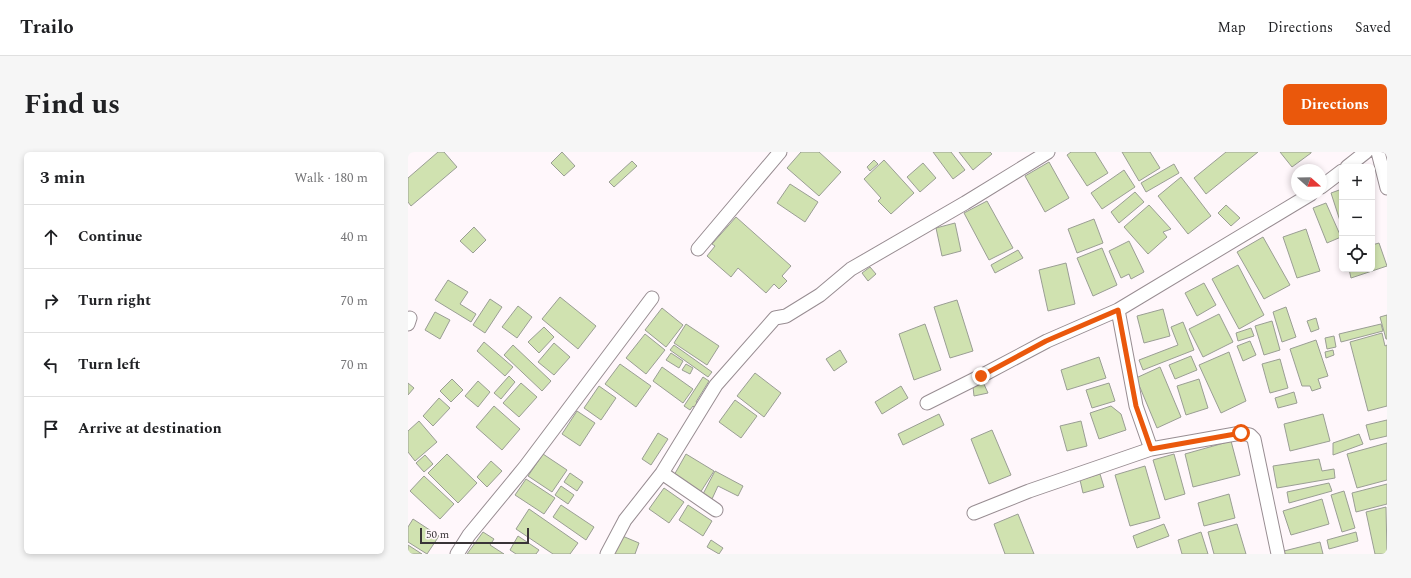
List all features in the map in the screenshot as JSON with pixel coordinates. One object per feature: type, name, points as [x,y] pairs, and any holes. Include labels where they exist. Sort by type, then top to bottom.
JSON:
[{"type":"street","points":[[698,249],[780,152]]},
{"type":"street","points":[[607,554],[625,520],[662,473],[716,385],[781,317],[820,295],[851,269],[965,203],[1048,152]]},
{"type":"street","points":[[1351,164],[1366,152]]},
{"type":"street","points":[[1378,152],[1387,188]]},
{"type":"street","points":[[1327,182],[1339,173]]},
{"type":"street","points":[[927,403],[1046,341],[1118,310],[1301,200]]},
{"type":"street","points":[[456,554],[469,535],[530,461],[652,298]]},
{"type":"street","points":[[1118,310],[1136,406],[1151,449]]},
{"type":"street","points":[[974,513],[1029,491],[1151,449],[1241,433],[1250,435],[1254,440],[1278,554]]},
{"type":"street","points":[[662,473],[716,510]]},
{"type":"building","points":[[438,152],[444,152],[457,167],[411,206],[408,202],[408,178]]},
{"type":"building","points":[[562,152],[575,166],[564,176],[551,163]]},
{"type":"building","points":[[801,152],[819,152],[841,172],[819,196],[787,168]]},
{"type":"building","points":[[933,152],[951,152],[965,170],[953,179]]},
{"type":"building","points":[[959,152],[990,152],[992,154],[973,170]]},
{"type":"building","points":[[1071,152],[1095,152],[1108,173],[1087,186],[1067,155]]},
{"type":"building","points":[[1122,152],[1150,152],[1160,168],[1139,181]]},
{"type":"building","points":[[1226,152],[1258,152],[1206,194],[1194,178]]},
{"type":"building","points":[[1280,152],[1311,152],[1296,164],[1291,164],[1291,166]]},
{"type":"building","points":[[874,160],[878,164],[870,171],[867,167]]},
{"type":"building","points":[[884,160],[914,193],[891,214],[878,201],[881,198],[864,179]]},
{"type":"building","points":[[632,161],[637,166],[614,187],[609,182]]},
{"type":"building","points":[[1049,162],[1069,198],[1045,212],[1025,176]]},
{"type":"building","points":[[923,163],[936,178],[920,192],[907,177]]},
{"type":"building","points":[[1174,164],[1179,173],[1146,192],[1141,183]]},
{"type":"building","points":[[1124,170],[1135,187],[1102,209],[1091,193]]},
{"type":"building","points":[[1181,177],[1211,216],[1188,234],[1158,196]]},
{"type":"building","points":[[790,184],[818,202],[805,222],[777,203]]},
{"type":"building","points":[[1339,190],[1339,218],[1331,193]]},
{"type":"building","points":[[1135,192],[1144,202],[1119,223],[1111,212]]},
{"type":"building","points":[[987,201],[1013,248],[989,260],[964,213]]},
{"type":"building","points":[[1326,203],[1339,232],[1339,238],[1327,243],[1313,208]]},
{"type":"building","points":[[1149,205],[1171,229],[1163,232],[1167,237],[1148,254],[1124,227]]},
{"type":"building","points":[[1226,205],[1240,218],[1231,226],[1218,213]]},
{"type":"building","points":[[736,217],[791,266],[782,276],[787,281],[779,289],[774,284],[766,293],[738,268],[731,277],[707,256],[715,246],[712,244]]},
{"type":"building","points":[[1094,219],[1103,243],[1077,253],[1068,229]]},
{"type":"building","points":[[955,223],[961,251],[942,256],[936,228]]},
{"type":"building","points":[[474,227],[486,240],[473,253],[460,241]]},
{"type":"building","points":[[1306,229],[1320,271],[1297,278],[1283,237]]},
{"type":"building","points":[[1263,237],[1290,285],[1264,299],[1237,252]]},
{"type":"building","points":[[1129,241],[1144,272],[1131,279],[1129,274],[1121,278],[1109,251]]},
{"type":"building","points":[[1379,243],[1387,266],[1375,270],[1375,244]]},
{"type":"building","points":[[1102,248],[1117,285],[1093,296],[1077,258]]},
{"type":"building","points":[[1018,250],[1023,258],[995,273],[991,265]]},
{"type":"building","points":[[1066,263],[1075,304],[1048,311],[1039,270]]},
{"type":"building","points":[[1238,265],[1264,315],[1239,329],[1212,279]]},
{"type":"building","points":[[870,267],[876,274],[868,281],[862,273]]},
{"type":"building","points":[[1350,272],[1369,272],[1351,278]]},
{"type":"building","points":[[448,280],[468,292],[460,304],[476,314],[471,322],[435,300]]},
{"type":"building","points":[[1204,283],[1216,305],[1197,316],[1185,293]]},
{"type":"building","points":[[560,297],[596,326],[578,349],[542,319]]},
{"type":"building","points":[[490,299],[502,307],[485,333],[473,325]]},
{"type":"building","points":[[957,300],[973,351],[950,358],[934,307]]},
{"type":"building","points":[[518,306],[532,317],[517,338],[502,327]]},
{"type":"building","points":[[1286,307],[1296,337],[1282,342],[1273,312]]},
{"type":"building","points":[[662,308],[683,325],[666,347],[645,330]]},
{"type":"building","points":[[1163,309],[1170,336],[1144,343],[1137,316]]},
{"type":"building","points":[[435,312],[450,320],[440,339],[425,330]]},
{"type":"building","points":[[1219,314],[1233,342],[1203,357],[1189,329]]},
{"type":"building","points":[[1387,315],[1387,339],[1386,339],[1380,317]]},
{"type":"building","points":[[1316,318],[1319,329],[1311,332],[1307,321]]},
{"type":"building","points":[[1272,321],[1280,350],[1264,355],[1255,326]]},
{"type":"building","points":[[1183,322],[1194,350],[1143,370],[1139,360],[1178,345],[1171,327]]},
{"type":"building","points":[[686,324],[719,346],[707,365],[674,343]]},
{"type":"building","points":[[925,324],[941,370],[914,380],[899,334]]},
{"type":"building","points":[[1381,324],[1383,331],[1341,342],[1339,334]]},
{"type":"building","points":[[544,327],[554,337],[539,353],[528,342]]},
{"type":"building","points":[[1251,328],[1254,336],[1238,341],[1236,333]]},
{"type":"building","points":[[1382,333],[1385,346],[1387,345],[1387,406],[1368,411],[1350,342]]},
{"type":"building","points":[[645,334],[665,350],[646,374],[626,358]]},
{"type":"building","points":[[1334,336],[1336,347],[1327,349],[1325,338]]},
{"type":"building","points":[[1316,340],[1328,376],[1318,379],[1321,388],[1312,391],[1310,386],[1302,386],[1290,349]]},
{"type":"building","points":[[1250,341],[1256,355],[1243,361],[1237,346]]},
{"type":"building","points":[[484,342],[513,367],[505,376],[477,351]]},
{"type":"building","points":[[554,343],[570,357],[554,375],[538,362]]},
{"type":"building","points":[[513,345],[551,381],[542,391],[504,355]]},
{"type":"building","points":[[674,345],[712,372],[708,377],[670,350]]},
{"type":"building","points":[[840,350],[847,362],[834,371],[826,359]]},
{"type":"building","points":[[1333,350],[1334,355],[1326,358],[1325,352]]},
{"type":"building","points":[[1229,352],[1246,401],[1221,413],[1199,365]]},
{"type":"building","points":[[671,353],[683,361],[679,368],[666,360]]},
{"type":"building","points":[[1191,356],[1197,370],[1175,379],[1169,365]]},
{"type":"building","points":[[1099,357],[1106,378],[1067,390],[1061,370]]},
{"type":"building","points":[[1280,359],[1288,388],[1270,393],[1262,364]]},
{"type":"building","points":[[620,364],[651,386],[636,407],[605,384]]},
{"type":"building","points":[[686,364],[693,368],[690,374],[682,370]]},
{"type":"building","points":[[662,367],[693,389],[683,403],[653,381]]},
{"type":"building","points":[[1160,367],[1181,417],[1157,428],[1136,378]]},
{"type":"building","points":[[755,373],[781,393],[764,417],[737,396]]},
{"type":"building","points":[[509,376],[515,382],[501,399],[494,393]]},
{"type":"building","points":[[703,377],[709,381],[696,402],[698,404],[695,408],[693,406],[690,410],[684,406]]},
{"type":"building","points":[[452,379],[463,390],[451,402],[440,391]]},
{"type":"building","points":[[1199,379],[1208,408],[1186,415],[1177,386]]},
{"type":"building","points":[[478,381],[490,392],[478,407],[465,396]]},
{"type":"building","points":[[983,382],[988,393],[974,396],[973,387]]},
{"type":"building","points":[[408,383],[414,388],[408,395]]},
{"type":"building","points":[[521,383],[537,397],[519,417],[503,403]]},
{"type":"building","points":[[1109,383],[1115,401],[1092,408],[1086,390]]},
{"type":"building","points":[[599,386],[616,398],[601,420],[584,408]]},
{"type":"building","points":[[901,386],[908,398],[882,414],[875,402]]},
{"type":"building","points":[[1294,392],[1297,403],[1278,408],[1275,398]]},
{"type":"building","points":[[439,398],[450,408],[433,426],[423,416]]},
{"type":"building","points":[[735,400],[757,416],[741,438],[719,422]]},
{"type":"building","points":[[494,406],[520,429],[502,450],[476,427]]},
{"type":"building","points":[[1111,406],[1121,414],[1126,430],[1099,439],[1090,413]]},
{"type":"building","points":[[577,411],[595,423],[580,446],[562,434]]},
{"type":"building","points":[[939,414],[944,425],[903,445],[898,434]]},
{"type":"building","points":[[1323,414],[1330,441],[1290,451],[1284,424]]},
{"type":"building","points":[[1387,420],[1387,436],[1370,440],[1366,425]]},
{"type":"building","points":[[419,421],[437,442],[415,461],[408,452],[408,431]]},
{"type":"building","points":[[1081,421],[1087,446],[1067,451],[1060,426]]},
{"type":"building","points":[[992,430],[1011,475],[989,484],[971,439]]},
{"type":"building","points":[[658,433],[668,439],[651,465],[642,459]]},
{"type":"building","points":[[1359,434],[1363,444],[1333,455],[1333,443]]},
{"type":"building","points":[[1231,441],[1240,475],[1193,487],[1185,454]]},
{"type":"building","points":[[1387,443],[1387,480],[1357,488],[1347,454]]},
{"type":"building","points":[[447,454],[477,483],[458,503],[428,473]]},
{"type":"building","points":[[543,454],[567,470],[552,492],[528,476]]},
{"type":"building","points":[[686,454],[714,471],[700,493],[673,477]]},
{"type":"building","points":[[1174,454],[1185,494],[1165,500],[1153,460]]},
{"type":"building","points":[[425,455],[433,464],[424,472],[416,463]]},
{"type":"building","points":[[1319,459],[1322,471],[1334,469],[1335,478],[1277,488],[1273,466]]},
{"type":"building","points":[[491,461],[502,471],[487,487],[477,477]]},
{"type":"building","points":[[1145,466],[1160,518],[1130,526],[1115,475]]},
{"type":"building","points":[[715,471],[743,486],[738,496],[718,486],[712,499],[703,494]]},
{"type":"building","points":[[570,473],[583,482],[577,491],[564,482]]},
{"type":"building","points":[[1100,474],[1104,487],[1083,493],[1080,480]]},
{"type":"building","points":[[424,476],[454,504],[440,519],[410,491]]},
{"type":"building","points":[[526,479],[555,498],[544,514],[515,495]]},
{"type":"building","points":[[1329,483],[1332,491],[1289,503],[1287,492]]},
{"type":"building","points":[[1387,484],[1387,504],[1356,512],[1352,493]]},
{"type":"building","points":[[561,486],[574,495],[568,504],[555,495]]},
{"type":"building","points":[[664,488],[684,502],[669,523],[649,509]]},
{"type":"building","points":[[1344,491],[1355,528],[1342,532],[1331,495]]},
{"type":"building","points":[[1229,494],[1235,518],[1204,526],[1198,503]]},
{"type":"building","points":[[1322,499],[1329,524],[1291,535],[1283,511]]},
{"type":"building","points":[[561,505],[594,527],[586,540],[553,517]]},
{"type":"building","points":[[688,505],[712,521],[703,536],[679,520]]},
{"type":"building","points":[[1386,507],[1387,554],[1375,554],[1366,512]]},
{"type":"building","points":[[529,509],[578,543],[570,554],[553,554],[516,529]]},
{"type":"building","points":[[1018,514],[1034,554],[1005,554],[994,524]]},
{"type":"building","points":[[413,519],[439,536],[427,554],[408,542],[408,527]]},
{"type":"building","points":[[1164,524],[1169,536],[1137,548],[1133,536]]},
{"type":"building","points":[[1237,524],[1246,554],[1214,554],[1208,532]]},
{"type":"building","points":[[483,532],[494,539],[490,545],[504,554],[467,554]]},
{"type":"building","points":[[1201,532],[1208,554],[1182,554],[1178,540]]},
{"type":"building","points":[[1356,532],[1358,541],[1329,549],[1327,540]]},
{"type":"building","points":[[620,535],[639,543],[635,554],[613,554]]},
{"type":"building","points":[[518,536],[539,550],[536,554],[516,554],[510,550]]},
{"type":"building","points":[[711,540],[723,548],[719,554],[707,547]]},
{"type":"building","points":[[1320,542],[1323,554],[1285,554],[1284,551]]},
{"type":"building","points":[[408,545],[422,554],[408,554]]},
{"type":"route","points":[[981,376],[1046,341],[1118,310],[1136,406],[1151,449],[1241,433]]}]
